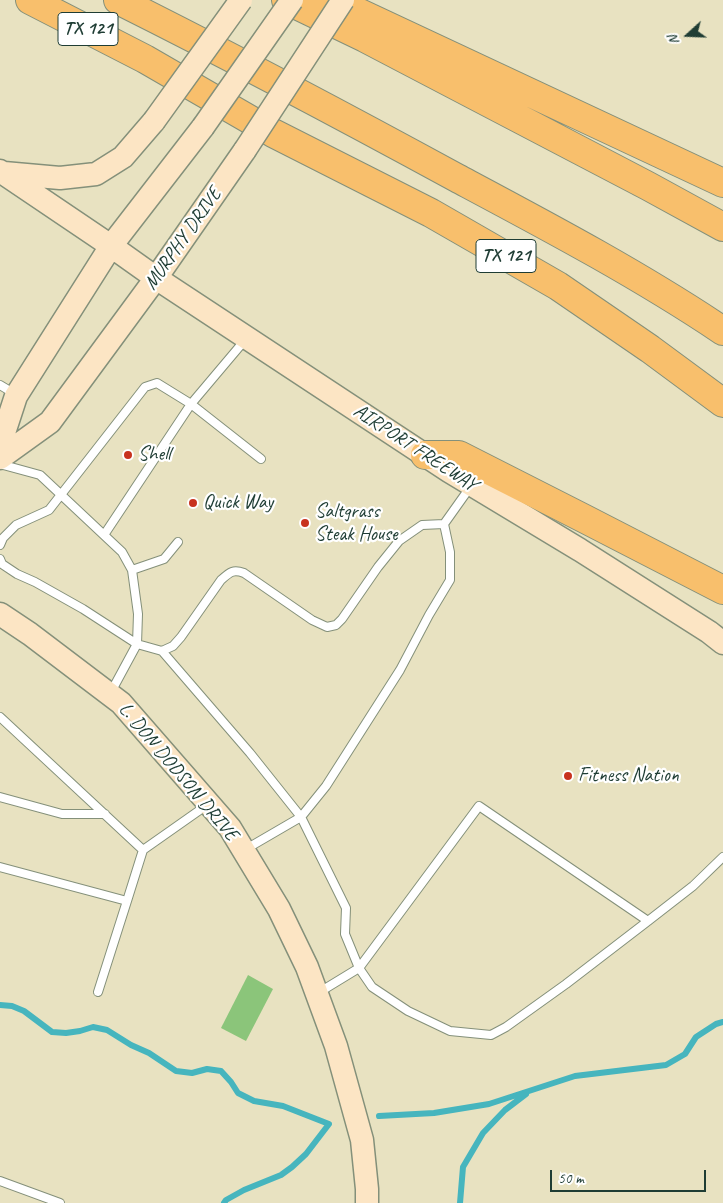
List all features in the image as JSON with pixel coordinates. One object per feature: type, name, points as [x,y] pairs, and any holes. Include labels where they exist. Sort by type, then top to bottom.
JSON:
[{"type":"highway","name":"TX 121","points":[[30,0],[145,59],[273,133],[431,213],[550,281],[650,349],[723,403]]},
{"type":"highway","points":[[118,0],[300,93],[583,246],[680,302],[723,331]]},
{"type":"highway","points":[[286,0],[383,48],[723,227]]},
{"type":"highway","points":[[332,0],[723,183]]},
{"type":"highway","points":[[425,455],[459,455],[723,590]]},
{"type":"main road","points":[[1,172],[60,178],[96,174],[123,157],[154,121],[241,0]]},
{"type":"main road","points":[[0,445],[8,390],[111,246],[203,127],[292,0]]},
{"type":"main road","name":"MURPHY DRIVE","points":[[0,458],[50,422],[156,278],[245,150],[343,0]]},
{"type":"main road","name":"AIRPORT FREEWAY","points":[[1,172],[156,278],[425,455],[580,550],[723,643]]},
{"type":"main road","name":"L. DON DODSON DRIVE","points":[[0,614],[30,634],[121,703],[230,828],[244,850],[279,909],[307,967],[336,1046],[362,1140],[367,1203]]},
{"type":"lane","points":[[104,536],[191,404],[247,338]]},
{"type":"lane","points":[[0,545],[3,538],[16,525],[49,510],[146,387],[157,383],[191,404],[261,459]]},
{"type":"lane","points":[[0,464],[40,475],[122,552],[132,570],[138,614],[137,644],[110,694]]},
{"type":"lane","points":[[244,850],[301,817],[326,786],[400,670],[450,580],[450,552],[444,524],[472,485]]},
{"type":"lane","points":[[162,652],[173,646],[181,638],[221,580],[237,570],[312,620],[327,626],[336,625],[399,541],[422,525],[444,524]]},
{"type":"lane","points":[[132,570],[164,559],[178,542]]},
{"type":"lane","points":[[0,558],[2,564],[17,574],[83,609],[137,644],[162,652],[250,753],[301,817],[346,908],[345,934],[359,968],[372,987],[408,1011],[450,1031],[491,1035],[506,1027],[693,886],[723,857]]},
{"type":"lane","points":[[0,717],[143,850]]},
{"type":"lane","points":[[0,796],[62,814],[105,814]]},
{"type":"lane","points":[[98,992],[143,850],[209,804]]},
{"type":"lane","points":[[316,994],[359,968],[479,806],[648,921]]},
{"type":"lane","points":[[0,867],[127,901]]},
{"type":"lane","points":[[0,1181],[60,1203]]},
{"type":"green space","points":[[248,975],[273,989],[246,1041],[221,1028]]},
{"type":"waterway","points":[[0,1005],[12,1006],[24,1011],[52,1032],[66,1033],[93,1027],[107,1030],[131,1045],[149,1053],[176,1071],[192,1073],[207,1069],[221,1071],[238,1093],[254,1101],[283,1106],[329,1124],[306,1154],[292,1167],[281,1175],[244,1190],[224,1203]]},
{"type":"waterway","points":[[379,1116],[434,1113],[489,1104],[575,1076],[666,1065],[685,1054],[696,1037],[716,1024],[723,1022]]},
{"type":"waterway","points":[[460,1203],[463,1167],[483,1133],[505,1110],[526,1094]]},
{"type":"place","name":"Shell","points":[[128,455]]},
{"type":"place","name":"Quick Way","points":[[193,503]]},
{"type":"place","name":"Saltgrass Steak House","points":[[305,523]]},
{"type":"place","name":"Fitness Nation","points":[[568,776]]}]
